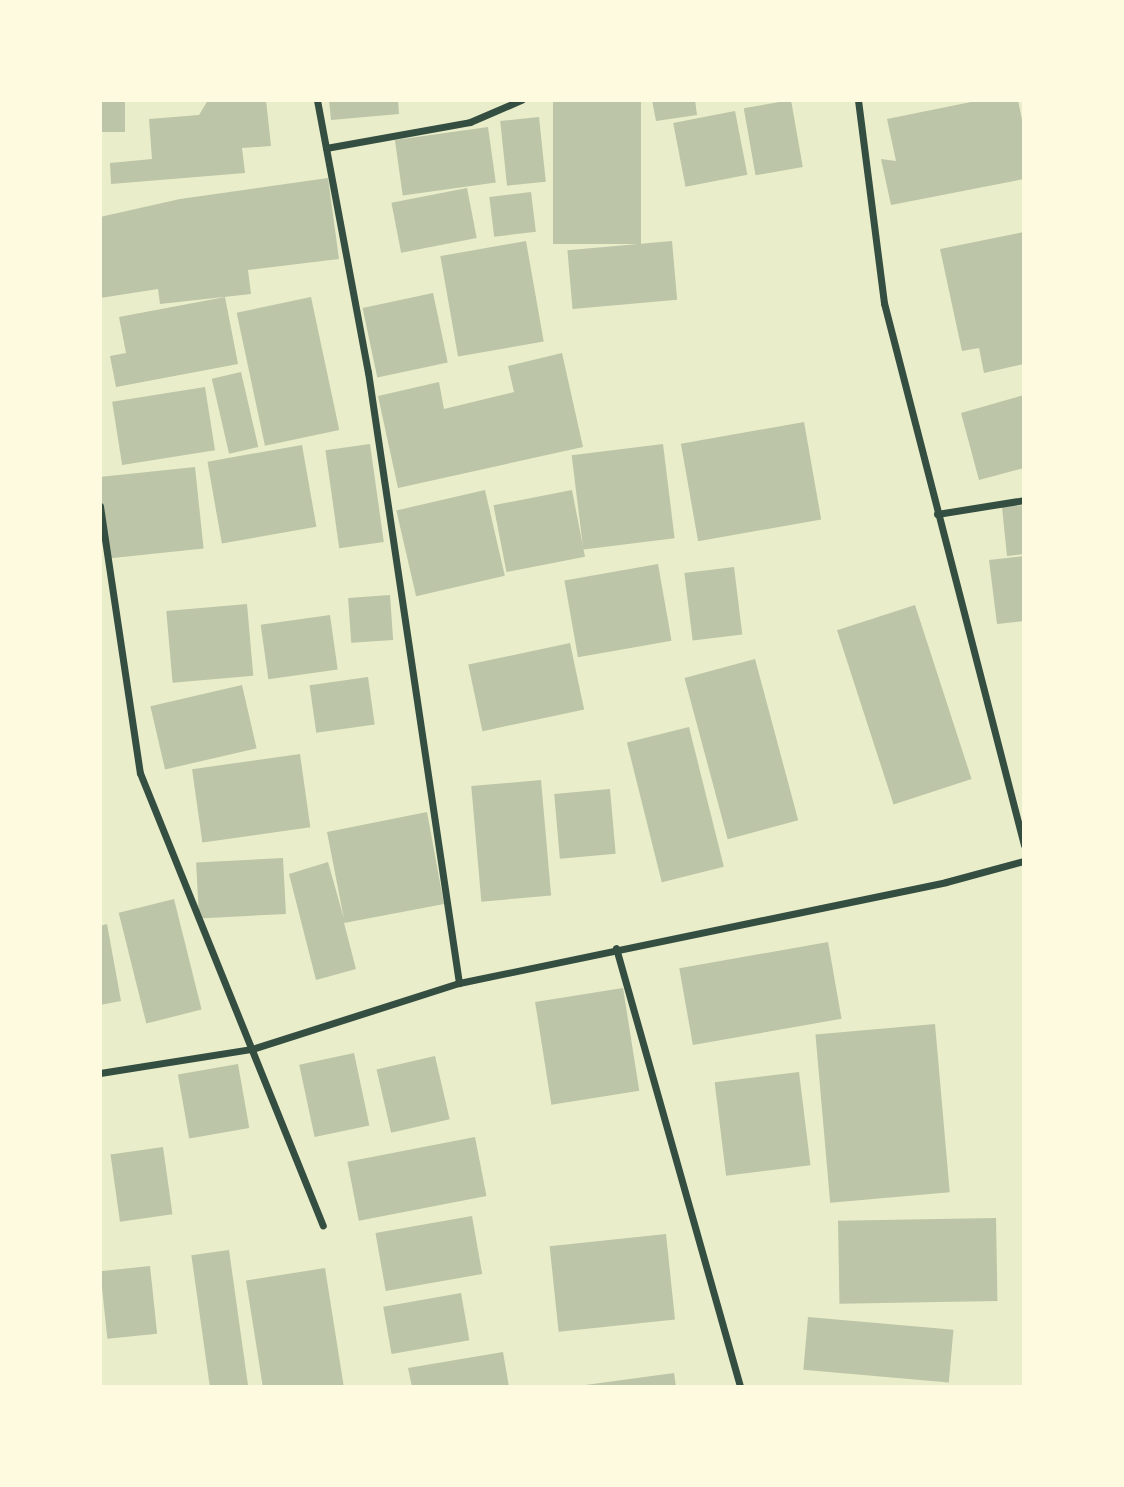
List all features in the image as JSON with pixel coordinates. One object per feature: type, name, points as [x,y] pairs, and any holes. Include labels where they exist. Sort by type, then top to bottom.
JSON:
[{"type":"street","points":[[317,100],[368,372],[459,983]]},
{"type":"street","points":[[326,148],[470,122],[521,100]]},
{"type":"street","points":[[858,100],[884,303],[1024,845]]},
{"type":"street","points":[[937,514],[1024,499]]},
{"type":"street","points":[[100,506],[140,773],[323,1225]]},
{"type":"street","points":[[100,1073],[252,1049],[459,983],[616,948],[946,882],[1024,861]]},
{"type":"street","points":[[616,948],[740,1387]]},
{"type":"building","points":[[100,100],[125,100],[125,132],[100,132]]},
{"type":"building","points":[[208,100],[266,100],[271,146],[242,148],[245,173],[111,184],[110,163],[152,159],[149,119],[199,115]]},
{"type":"building","points":[[329,100],[398,100],[399,114],[331,120]]},
{"type":"building","points":[[553,100],[641,100],[641,244],[553,244]]},
{"type":"building","points":[[652,100],[695,100],[697,115],[656,121]]},
{"type":"building","points":[[791,100],[803,167],[756,175],[744,108]]},
{"type":"building","points":[[981,100],[1018,100],[1024,130],[1024,179],[891,205],[881,159],[896,161],[887,119]]},
{"type":"building","points":[[735,111],[747,175],[686,187],[673,123]]},
{"type":"building","points":[[539,117],[546,182],[507,186],[500,121]]},
{"type":"building","points":[[488,127],[496,182],[403,196],[395,140]]},
{"type":"building","points":[[328,178],[339,259],[248,270],[251,294],[160,304],[158,289],[100,298],[100,217],[180,199]]},
{"type":"building","points":[[467,188],[477,238],[401,253],[391,203]]},
{"type":"building","points":[[531,192],[536,232],[494,237],[489,197]]},
{"type":"building","points":[[1024,232],[1024,364],[984,373],[979,348],[962,351],[940,249]]},
{"type":"building","points":[[526,241],[544,341],[458,357],[440,256]]},
{"type":"building","points":[[672,241],[677,300],[573,309],[567,250]]},
{"type":"building","points":[[433,293],[448,362],[377,377],[363,308]]},
{"type":"building","points":[[225,297],[238,364],[116,387],[110,356],[126,353],[119,317]]},
{"type":"building","points":[[311,297],[339,430],[265,446],[237,313]]},
{"type":"building","points":[[562,353],[583,447],[398,488],[378,396],[439,382],[444,409],[514,392],[508,366]]},
{"type":"building","points":[[241,372],[258,447],[229,454],[212,379]]},
{"type":"building","points":[[205,387],[215,450],[122,465],[112,402]]},
{"type":"building","points":[[1024,395],[1024,468],[979,480],[961,413]]},
{"type":"building","points":[[804,422],[821,519],[698,541],[681,444]]},
{"type":"building","points":[[370,444],[384,542],[339,548],[325,450]]},
{"type":"building","points":[[663,444],[675,538],[583,550],[572,455]]},
{"type":"building","points":[[302,445],[316,527],[222,543],[207,462]]},
{"type":"building","points":[[195,467],[204,549],[108,559],[100,477]]},
{"type":"building","points":[[485,490],[505,576],[416,596],[396,510]]},
{"type":"building","points":[[572,490],[585,557],[506,572],[493,505]]},
{"type":"building","points":[[1024,505],[1024,554],[1007,556],[1002,507]]},
{"type":"building","points":[[1024,556],[1024,621],[997,624],[989,560]]},
{"type":"building","points":[[658,564],[672,641],[578,657],[564,580]]},
{"type":"building","points":[[734,567],[742,634],[693,641],[684,573]]},
{"type":"building","points":[[390,595],[393,640],[351,643],[348,598]]},
{"type":"building","points":[[247,604],[253,676],[173,683],[166,611]]},
{"type":"building","points":[[915,605],[972,779],[894,804],[837,630]]},
{"type":"building","points":[[330,615],[338,669],[268,679],[261,625]]},
{"type":"building","points":[[570,643],[584,710],[482,731],[468,665]]},
{"type":"building","points":[[755,659],[798,820],[728,839],[684,678]]},
{"type":"building","points":[[368,677],[375,725],[316,733],[310,685]]},
{"type":"building","points":[[242,685],[257,748],[165,769],[150,706]]},
{"type":"building","points":[[689,727],[724,867],[662,882],[627,742]]},
{"type":"building","points":[[300,754],[310,827],[202,842],[192,769]]},
{"type":"building","points":[[541,780],[551,896],[481,902],[471,786]]},
{"type":"building","points":[[610,789],[616,854],[560,859],[554,794]]},
{"type":"building","points":[[427,812],[444,904],[344,923],[356,969],[316,980],[289,874],[328,862],[344,919],[327,832]]},
{"type":"building","points":[[283,858],[286,914],[199,918],[196,863]]},
{"type":"building","points":[[174,899],[202,1010],[146,1023],[119,913]]},
{"type":"building","points":[[107,924],[121,1001],[100,1005],[100,926]]},
{"type":"building","points":[[828,942],[842,1019],[693,1045],[679,968]]},
{"type":"building","points":[[623,988],[639,1091],[551,1105],[535,1002]]},
{"type":"building","points":[[935,1024],[950,1192],[830,1203],[815,1034]]},
{"type":"building","points":[[354,1053],[369,1125],[315,1137],[299,1065]]},
{"type":"building","points":[[435,1056],[450,1119],[391,1133],[377,1069]]},
{"type":"building","points":[[238,1064],[249,1128],[189,1139],[178,1075]]},
{"type":"building","points":[[799,1072],[810,1165],[726,1176],[715,1082]]},
{"type":"building","points":[[475,1137],[486,1196],[359,1221],[347,1162]]},
{"type":"building","points":[[163,1147],[172,1214],[120,1222],[111,1154]]},
{"type":"building","points":[[472,1216],[482,1274],[386,1291],[375,1233]]},
{"type":"building","points":[[996,1218],[997,1301],[839,1304],[838,1221]]},
{"type":"building","points":[[666,1234],[675,1320],[559,1332],[550,1246]]},
{"type":"building","points":[[229,1250],[248,1387],[210,1387],[191,1255]]},
{"type":"building","points":[[150,1266],[157,1334],[107,1339],[100,1271]]},
{"type":"building","points":[[325,1268],[344,1387],[263,1387],[246,1281]]},
{"type":"building","points":[[461,1293],[469,1340],[392,1354],[383,1307]]},
{"type":"building","points":[[808,1317],[953,1330],[949,1383],[803,1370]]},
{"type":"building","points":[[503,1352],[509,1387],[412,1387],[408,1368]]},
{"type":"building","points":[[674,1373],[676,1387],[578,1387],[578,1386]]}]
